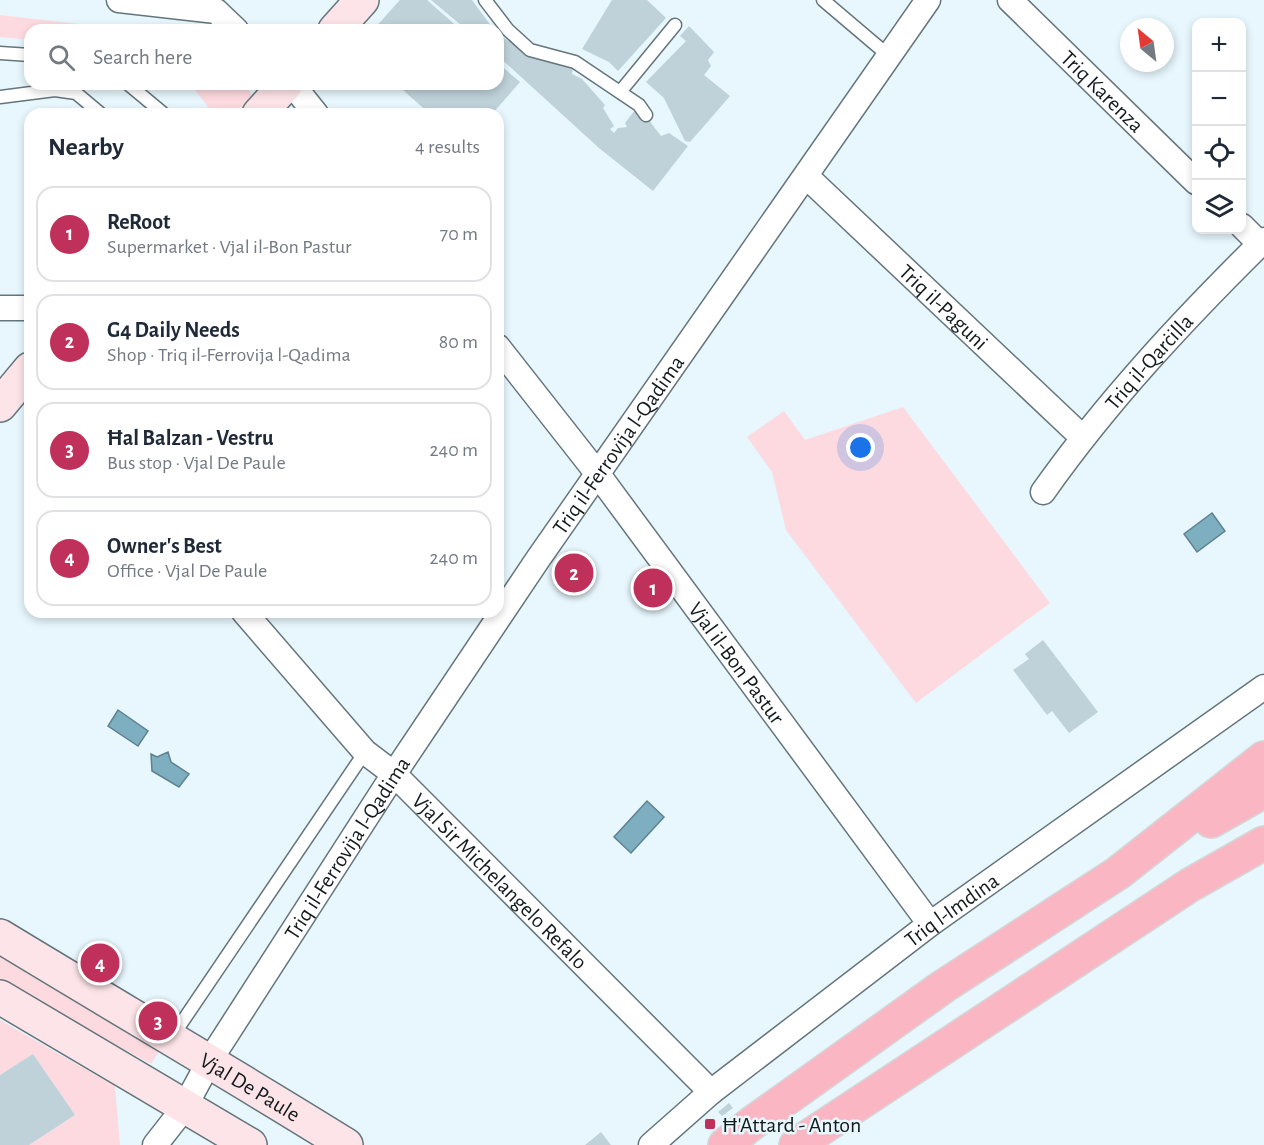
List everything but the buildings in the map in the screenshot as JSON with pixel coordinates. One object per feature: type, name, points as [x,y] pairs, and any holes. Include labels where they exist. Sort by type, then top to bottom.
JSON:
[{"type":"highway","points":[[1118,873],[1264,758]]},
{"type":"highway","points":[[725,1145],[944,986],[1118,873],[1264,791]]},
{"type":"highway","points":[[796,1145],[1180,891],[1264,843]]},
{"type":"main road","points":[[340,24],[362,0]]},
{"type":"main road","points":[[264,108],[281,90]]},
{"type":"main road","name":"Vjal De Paule","points":[[0,936],[170,1040],[210,1060],[346,1145]]},
{"type":"main road","points":[[0,998],[250,1145]]},
{"type":"street","points":[[119,0],[216,11],[230,24]]},
{"type":"street","name":"Triq il-Ferrovija l-Qadima","points":[[504,610],[597,473],[928,0]]},
{"type":"street","name":"Triq Karenza","points":[[1010,0],[1195,180]]},
{"type":"street","points":[[297,90],[311,108]]},
{"type":"street","name":"Triq il-Paguni","points":[[806,176],[1082,437]]},
{"type":"street","points":[[1246,229],[1262,242]]},
{"type":"street","name":"Triq il-Qarċilla","points":[[1043,492],[1082,437],[1136,372],[1262,242]]},
{"type":"street","points":[[0,308],[24,308]]},
{"type":"street","name":"Vjal il-Bon Pastur","points":[[504,355],[597,473],[930,924]]},
{"type":"street","name":"Vjal Sir Michelangelo Refalo","points":[[249,618],[365,752],[393,774],[711,1092]]},
{"type":"street","name":"Triq il-Ferrovija l-Qadima","points":[[155,1145],[184,1108],[210,1060],[393,774],[499,618]]},
{"type":"street","name":"Triq l-Imdina","points":[[651,1145],[711,1092],[930,924],[1264,687]]},
{"type":"lane","points":[[485,0],[503,24]]},
{"type":"lane","points":[[823,0],[889,56]]},
{"type":"lane","points":[[504,25],[530,50],[575,62],[639,105],[646,114]]},
{"type":"lane","points":[[620,92],[675,25]]},
{"type":"lane","points":[[0,54],[24,55]]},
{"type":"lane","points":[[0,97],[55,90],[76,93],[94,108]]},
{"type":"lane","points":[[135,90],[157,108]]},
{"type":"lane","points":[[170,1040],[365,752]]},
{"type":"shaded area","points":[[0,15],[78,24],[24,24],[24,39],[0,37]]},
{"type":"shaded area","points":[[195,90],[249,90],[252,95],[240,108],[209,108]]},
{"type":"shaded area","points":[[903,407],[1050,603],[916,703],[786,530],[772,472],[747,437],[784,411],[805,440]]},
{"type":"shaded area","points":[[0,954],[160,1050],[151,1064],[0,981]]},
{"type":"shaded area","points":[[0,1020],[115,1086],[120,1145],[29,1145],[75,1115],[33,1054],[0,1075]]},
{"type":"water","points":[[1212,513],[1225,531],[1197,552],[1184,534]]},
{"type":"water","points":[[118,710],[148,731],[138,746],[108,726]]},
{"type":"water","points":[[168,752],[171,762],[189,774],[179,787],[152,771],[151,754],[157,757]]},
{"type":"water","points":[[647,801],[664,817],[631,853],[614,837]]},
{"type":"place","name":"G4 Daily Needs","points":[[574,573]]},
{"type":"place","name":"ReRoot","points":[[653,588]]},
{"type":"place","name":"Owner's Best","points":[[100,963]]},
{"type":"place","name":"Ħal Balzan - Vestru","points":[[158,1021]]},
{"type":"place","name":"Ħ'Attard - Anton","points":[[710,1124]]}]
